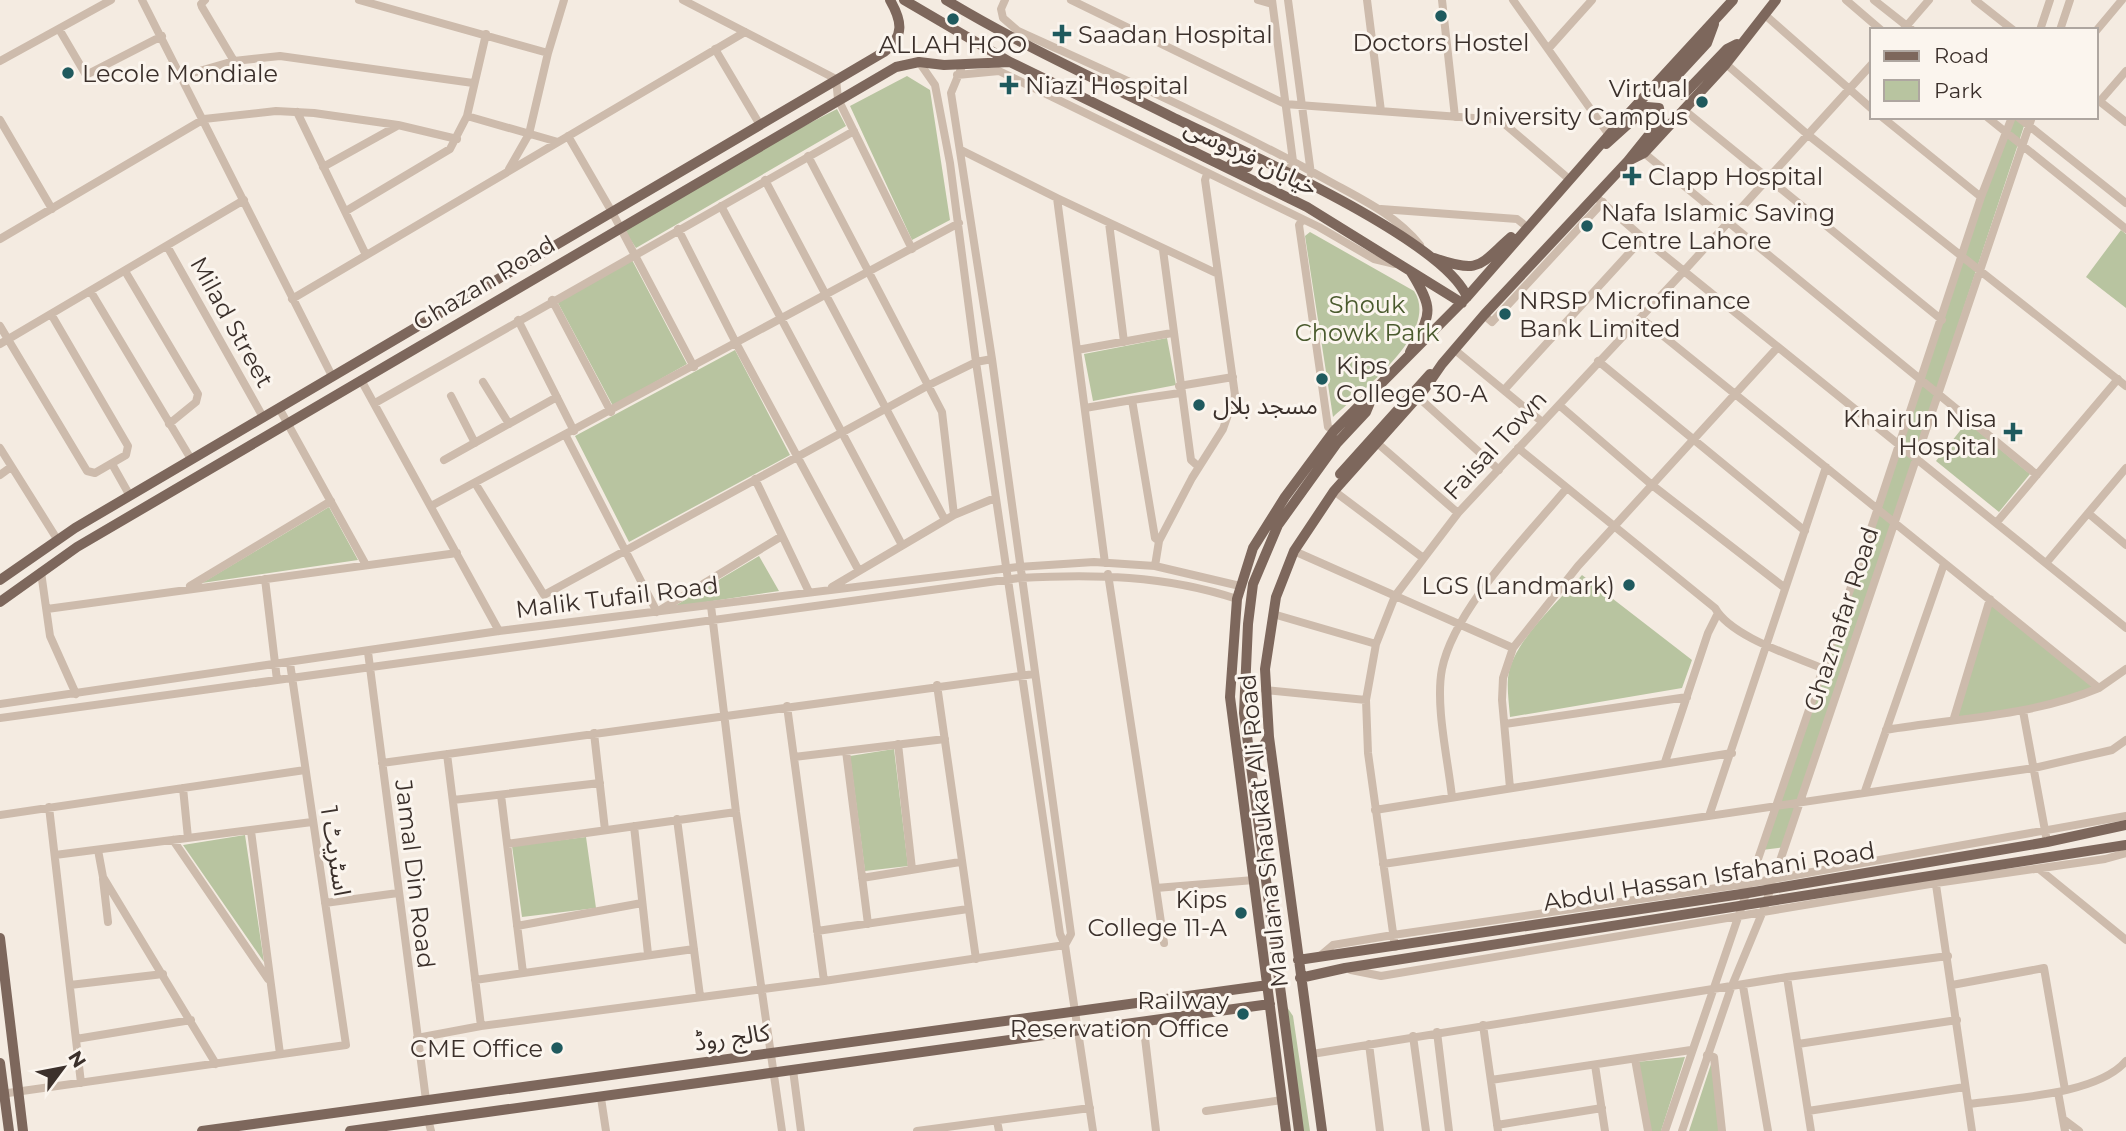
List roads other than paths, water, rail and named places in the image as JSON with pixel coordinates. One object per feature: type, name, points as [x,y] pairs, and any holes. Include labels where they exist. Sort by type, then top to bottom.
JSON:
[{"type":"main road","name":"Ghazan Road","points":[[0,580],[57,539],[884,52],[898,39],[900,20],[890,0]]},
{"type":"main road","name":"خیابان فردوسی","points":[[904,0],[1010,62],[1307,207],[1465,300]]},
{"type":"main road","name":"خیابان فردوسی","points":[[946,0],[1367,215],[1428,256],[1454,278],[1465,300]]},
{"type":"main road","name":"Maulana Shaukat Ali Road","points":[[1286,1131],[1234,737],[1230,672],[1237,599],[1253,548],[1266,525],[1334,431],[1359,403],[1373,396],[1465,300],[1592,153],[1733,0]]},
{"type":"main road","name":"Maulana Shaukat Ali Road","points":[[1322,1131],[1274,780],[1265,690],[1273,614],[1294,551],[1334,491],[1484,315],[1599,199],[1628,161],[1644,153],[1726,64],[1739,43],[1776,0]]},
{"type":"main road","points":[[1717,17],[1707,43],[1670,83],[1672,94],[1683,95],[1727,49],[1739,43]]},
{"type":"main road","name":"Ghazan Road","points":[[0,602],[77,547],[896,67],[919,62],[960,70],[1010,62]]},
{"type":"main road","points":[[1592,153],[1620,134],[1647,107],[1656,106],[1661,112],[1661,120],[1628,161]]},
{"type":"main road","points":[[1211,161],[1219,160],[1246,169],[1250,163],[1239,150]]},
{"type":"main road","points":[[1428,256],[1461,266],[1479,265],[1527,227]]},
{"type":"main road","points":[[1404,364],[1425,329],[1428,312],[1425,296],[1408,268]]},
{"type":"main road","points":[[1317,1131],[1265,757],[1259,696],[1261,645],[1273,586],[1285,555],[1351,459],[1418,391]]},
{"type":"main road","points":[[1299,1131],[1244,713],[1244,667],[1250,602],[1260,564],[1278,525],[1329,454],[1366,412],[1373,396]]},
{"type":"main road","points":[[1234,737],[1247,753],[1252,755],[1260,751],[1269,737]]},
{"type":"main road","points":[[1242,789],[1251,776],[1258,773],[1274,780]]},
{"type":"main road","name":"Abdul Hassan Isfahani Road","points":[[1298,960],[1395,947],[2126,825]]},
{"type":"main road","name":"Abdul Hassan Isfahani Road","points":[[1300,978],[1345,968],[1741,911],[2126,845]]},
{"type":"main road","points":[[0,938],[23,1131]]},
{"type":"main road","name":"کالج روڈ","points":[[202,1131],[1268,985]]},
{"type":"main road","name":"کالج روڈ","points":[[350,1131],[386,1126],[429,1125],[793,1070],[1270,1004]]},
{"type":"main road","points":[[0,1063],[9,1131]]},
{"type":"main road","points":[[384,1107],[386,1126]]},
{"type":"street","points":[[0,61],[111,0]]},
{"type":"street","points":[[142,0],[332,376]]},
{"type":"street","points":[[205,0],[201,4],[202,7],[234,61]]},
{"type":"street","points":[[359,0],[548,53]]},
{"type":"street","points":[[508,171],[530,134],[548,53],[564,0]]},
{"type":"street","points":[[683,0],[836,79],[838,99],[912,249]]},
{"type":"street","points":[[1005,0],[1001,9],[1003,18],[1016,35],[1293,161],[1378,209],[1407,229],[1428,256]]},
{"type":"street","points":[[1070,0],[1285,104],[1500,120],[1569,179]]},
{"type":"street","points":[[1258,0],[1272,2],[1293,161],[1288,174]]},
{"type":"street","points":[[1288,0],[1311,171],[1308,183]]},
{"type":"street","points":[[1367,0],[1381,111]]},
{"type":"street","points":[[1442,0],[1455,117]]},
{"type":"street","points":[[1513,0],[1609,135]]},
{"type":"street","points":[[1548,50],[1592,0]]},
{"type":"street","points":[[1846,0],[1879,28]]},
{"type":"street","points":[[1874,0],[1907,28],[1929,0]]},
{"type":"street","points":[[1975,0],[1986,4],[2011,28]]},
{"type":"street","points":[[2041,28],[2050,0]]},
{"type":"street","points":[[2061,28],[2070,0]]},
{"type":"street","points":[[2098,29],[2122,0]]},
{"type":"street","points":[[1764,14],[1870,107]]},
{"type":"street","points":[[59,29],[86,75],[162,36]]},
{"type":"street","points":[[292,299],[745,32]]},
{"type":"street","points":[[346,211],[450,149],[467,116],[486,34]]},
{"type":"street","points":[[715,49],[760,125]]},
{"type":"street","points":[[182,76],[234,61],[281,56],[473,83]]},
{"type":"street","points":[[919,62],[933,80],[937,93],[959,223],[1020,675],[1060,934],[1065,945],[1080,1030],[1093,1131]]},
{"type":"street","points":[[1726,64],[1807,134],[2126,386]]},
{"type":"street","name":"Faisal Town","points":[[1395,947],[1368,753],[1366,701],[1376,644],[1395,596],[1458,513],[1641,318],[1870,66]]},
{"type":"street","points":[[1065,945],[1071,934],[1019,579],[992,359],[951,93],[960,70],[999,71],[1302,219],[1374,259],[1408,268]]},
{"type":"street","points":[[2126,71],[2098,100],[2126,122]]},
{"type":"street","points":[[1683,109],[1942,320]]},
{"type":"street","points":[[0,239],[204,120],[265,111],[297,112],[398,125],[457,139]]},
{"type":"street","points":[[297,112],[366,255]]},
{"type":"street","points":[[467,116],[558,142]]},
{"type":"street","points":[[1884,119],[1981,197]]},
{"type":"street","points":[[1989,119],[2126,229]]},
{"type":"street","name":"Ghaznafar Road","points":[[1665,1131],[1691,1050],[1750,888],[1981,197],[2011,119]]},
{"type":"street","points":[[0,120],[3,133],[52,209]]},
{"type":"street","points":[[2031,122],[2125,199]]},
{"type":"street","name":"Ghaznafar Road","points":[[1682,1131],[1731,988],[1772,884],[1937,392],[2031,122]]},
{"type":"street","points":[[323,167],[398,125]]},
{"type":"street","points":[[375,403],[552,300],[854,131]]},
{"type":"street","points":[[568,136],[694,366]]},
{"type":"street","points":[[961,150],[1163,250],[1218,274]]},
{"type":"street","points":[[1644,153],[2037,475]]},
{"type":"street","points":[[808,156],[942,412],[954,515]]},
{"type":"street","points":[[1155,566],[1159,541],[1231,411],[1235,395],[1205,180],[1207,174]]},
{"type":"street","points":[[765,180],[945,520]]},
{"type":"street","points":[[1056,198],[1105,563]]},
{"type":"street","points":[[1599,199],[1643,238],[2126,628]]},
{"type":"street","points":[[0,344],[244,200]]},
{"type":"street","points":[[721,206],[902,545]]},
{"type":"street","points":[[1378,209],[1517,219],[1527,227]]},
{"type":"street","points":[[1302,219],[1299,225],[1328,427],[1334,431]]},
{"type":"street","points":[[431,506],[611,412],[780,317],[959,223]]},
{"type":"street","points":[[1109,223],[1124,342]]},
{"type":"street","points":[[678,229],[736,343],[859,570]]},
{"type":"street","points":[[1504,390],[1643,238]]},
{"type":"street","name":"Milad Street","points":[[167,246],[263,417]]},
{"type":"street","points":[[1163,250],[1191,460],[1199,467]]},
{"type":"street","points":[[125,271],[198,394],[196,402],[169,424]]},
{"type":"street","points":[[91,292],[191,459]]},
{"type":"street","points":[[552,300],[611,412]]},
{"type":"street","points":[[0,326],[87,471],[95,473],[126,455],[128,446],[51,314]]},
{"type":"street","points":[[1641,318],[2099,688]]},
{"type":"street","points":[[518,320],[557,397],[570,433],[657,612],[782,536]]},
{"type":"street","points":[[1077,350],[1172,333]]},
{"type":"street","points":[[1510,788],[1503,678],[1513,648],[1614,526],[1736,396],[1778,347]]},
{"type":"street","points":[[1455,350],[1541,422]]},
{"type":"street","points":[[475,483],[544,595],[886,408],[976,362],[992,359]]},
{"type":"street","points":[[1598,361],[1805,531]]},
{"type":"street","points":[[1085,408],[1233,377]]},
{"type":"street","points":[[1997,522],[2118,379]]},
{"type":"street","points":[[361,380],[499,631]]},
{"type":"street","points":[[483,382],[509,424]]},
{"type":"street","points":[[1418,391],[1499,470]]},
{"type":"street","points":[[451,396],[475,443]]},
{"type":"street","points":[[444,460],[557,397]]},
{"type":"street","points":[[1132,400],[1155,538],[1159,541]]},
{"type":"street","points":[[1559,405],[1652,485],[1785,588]]},
{"type":"street","points":[[279,408],[366,565]]},
{"type":"street","points":[[1376,442],[1458,513]]},
{"type":"street","points":[[0,448],[57,539]]},
{"type":"street","points":[[1518,449],[1614,526],[1723,620],[1765,644],[1824,669]]},
{"type":"street","points":[[113,464],[130,496]]},
{"type":"street","points":[[0,475],[11,467]]},
{"type":"street","points":[[1710,816],[1826,467]]},
{"type":"street","points":[[2047,562],[2126,468]]},
{"type":"street","points":[[755,479],[809,592]]},
{"type":"street","points":[[1452,797],[1441,671],[1460,626],[1487,583],[1566,489]]},
{"type":"street","points":[[1334,491],[1422,557]]},
{"type":"street","points":[[828,589],[954,515],[995,498]]},
{"type":"street","points":[[185,590],[331,501]]},
{"type":"street","points":[[2088,513],[2126,544]]},
{"type":"street","points":[[1294,551],[1513,648]]},
{"type":"street","points":[[47,609],[457,553]]},
{"type":"street","name":"Malik Tufail Road","points":[[0,704],[499,631],[1018,567],[1105,563],[1155,566],[1240,586]]},
{"type":"street","points":[[1865,791],[1944,564]]},
{"type":"street","points":[[41,572],[55,651],[76,694]]},
{"type":"street","points":[[1108,574],[1164,943]]},
{"type":"street","name":"Malik Tufail Road","points":[[0,718],[1007,580],[1108,574],[1178,583],[1237,599]]},
{"type":"street","points":[[265,579],[276,680]]},
{"type":"street","points":[[1954,718],[1990,599]]},
{"type":"street","points":[[711,606],[736,812],[782,1131]]},
{"type":"street","points":[[1665,762],[1718,613]]},
{"type":"street","points":[[1273,614],[1376,644]]},
{"type":"street","name":"Jamal Din Road","points":[[368,652],[426,1100]]},
{"type":"street","name":"اسٹریٹ 1","points":[[281,1054],[346,1045],[290,663]]},
{"type":"street","points":[[1886,730],[1954,718],[2023,711],[2065,702],[2099,688],[2126,669]]},
{"type":"street","points":[[382,763],[937,685],[1034,674]]},
{"type":"street","points":[[937,685],[960,862],[976,959]]},
{"type":"street","points":[[1265,690],[1366,701]]},
{"type":"street","points":[[1505,724],[1687,697]]},
{"type":"street","points":[[788,706],[824,981]]},
{"type":"street","points":[[2023,711],[2046,837],[2126,816]]},
{"type":"street","points":[[594,733],[605,830]]},
{"type":"street","points":[[794,757],[945,738]]},
{"type":"street","points":[[1383,864],[2034,768],[2112,750],[2126,740]]},
{"type":"street","points":[[898,744],[912,869]]},
{"type":"street","points":[[846,751],[868,924]]},
{"type":"street","points":[[1375,810],[1732,752]]},
{"type":"street","points":[[447,754],[481,1026]]},
{"type":"street","points":[[0,815],[305,770]]},
{"type":"street","points":[[453,800],[600,783]]},
{"type":"street","points":[[183,788],[188,838]]},
{"type":"street","points":[[500,795],[523,973]]},
{"type":"street","points":[[49,807],[81,1083]]},
{"type":"street","points":[[507,844],[736,812]]},
{"type":"street","points":[[677,819],[700,996]]},
{"type":"street","points":[[55,855],[312,821]]},
{"type":"street","points":[[634,826],[648,954]]},
{"type":"street","points":[[2,1094],[281,1054],[251,831]]},
{"type":"street","points":[[173,840],[270,980]]},
{"type":"street","points":[[98,850],[108,922]]},
{"type":"street","points":[[1972,1131],[1936,879],[2039,869],[2105,859],[2126,853]]},
{"type":"street","points":[[862,878],[960,862]]},
{"type":"street","points":[[2039,869],[2126,940]]},
{"type":"street","points":[[103,877],[216,1064]]},
{"type":"street","points":[[1156,888],[1254,880]]},
{"type":"street","points":[[1318,958],[1333,945],[1393,935],[1750,888]]},
{"type":"street","points":[[325,903],[398,893]]},
{"type":"street","points":[[517,926],[642,903]]},
{"type":"street","points":[[817,931],[968,909]]},
{"type":"street","points":[[417,1038],[481,1026],[824,981],[1065,945]]},
{"type":"street","points":[[475,980],[694,948]]},
{"type":"street","points":[[1312,1054],[1787,977],[1948,956]]},
{"type":"street","points":[[1952,985],[2044,968],[2062,1091],[2065,1131]]},
{"type":"street","points":[[70,985],[163,974]]},
{"type":"street","points":[[1787,977],[1811,1131]]},
{"type":"street","points":[[1743,986],[1768,1131]]},
{"type":"street","points":[[76,1040],[191,1020]]},
{"type":"street","points":[[1798,1044],[1957,1020]]},
{"type":"street","points":[[1143,1021],[1156,1131]]},
{"type":"street","points":[[1483,1025],[1498,1128],[1602,1108]]},
{"type":"street","points":[[1437,1032],[1449,1131]]},
{"type":"street","points":[[1413,1036],[1426,1131]]},
{"type":"street","points":[[1368,1044],[1380,1131]]},
{"type":"street","points":[[1491,1080],[1691,1050]]},
{"type":"street","points":[[1707,1055],[1714,1057],[1722,1131]]},
{"type":"street","points":[[1635,1059],[1648,1131]]},
{"type":"street","points":[[1969,1104],[2062,1091],[2100,1078],[2125,1064]]},
{"type":"street","points":[[1595,1065],[1605,1131]]},
{"type":"street","points":[[793,1070],[801,1131]]},
{"type":"street","points":[[1808,1111],[1965,1087]]},
{"type":"street","points":[[601,1098],[606,1131]]},
{"type":"street","points":[[1206,1111],[1282,1100]]},
{"type":"street","points":[[917,1131],[1090,1108]]},
{"type":"street","points":[[2063,1119],[2079,1131]]},
{"type":"street","points":[[997,1121],[999,1131]]},
{"type":"place","name":"Doctors Hostel","points":[[1441,16]]},
{"type":"place","name":"ALLAH HOO","points":[[953,19]]},
{"type":"place","name":"Saadan Hospital","points":[[1062,34]]},
{"type":"place","name":"Lecole Mondiale","points":[[68,73]]},
{"type":"place","name":"Niazi Hospital","points":[[1009,85]]},
{"type":"place","name":"Virtual University Campus","points":[[1702,102]]},
{"type":"place","name":"Clapp Hospital","points":[[1632,176]]},
{"type":"place","name":"Nafa Islamic Saving Centre Lahore","points":[[1587,226]]},
{"type":"place","name":"NRSP Microfinance Bank Limited","points":[[1505,314]]},
{"type":"place","name":"Kips College 30-A","points":[[1322,379]]},
{"type":"place","name":"مسجد بلال","points":[[1199,405]]},
{"type":"place","name":"Khairun Nisa Hospital","points":[[2013,432]]},
{"type":"place","name":"LGS (Landmark)","points":[[1629,585]]},
{"type":"place","name":"Kips College 11-A","points":[[1241,913]]},
{"type":"place","name":"Railway Reservation Office","points":[[1243,1014]]},
{"type":"place","name":"CME Office","points":[[557,1048]]},
{"type":"park label","name":"Shouk Chowk Park","points":[[1367,318]]}]
